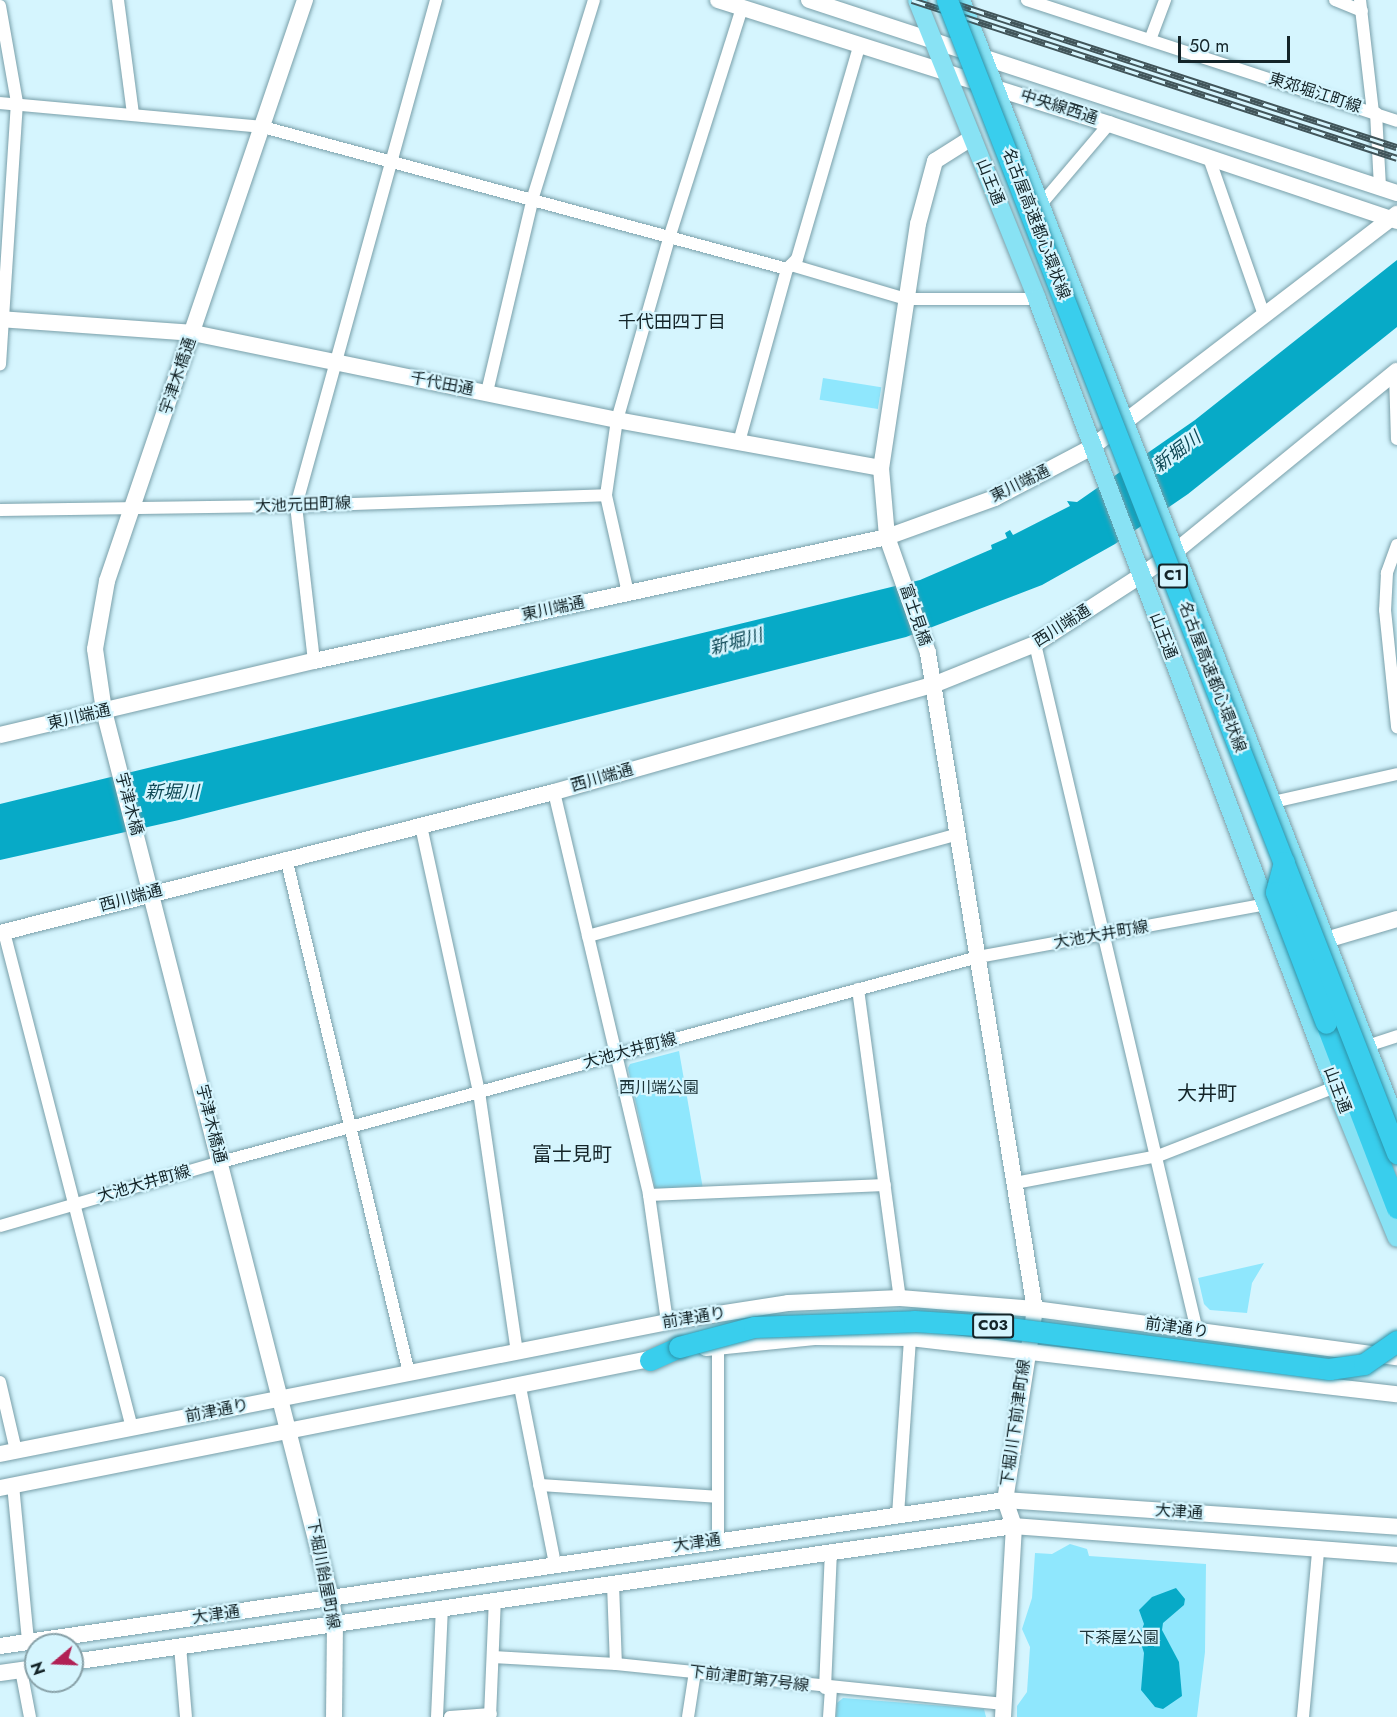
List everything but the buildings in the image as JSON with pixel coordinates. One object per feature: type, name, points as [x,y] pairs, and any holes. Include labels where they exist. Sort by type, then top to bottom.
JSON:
[{"type":"highway","name":"名古屋高速都心環状線","points":[[947,0],[1397,1153]]},
{"type":"highway","points":[[1284,862],[1276,892],[1397,1208]]},
{"type":"highway","name":"C03","points":[[650,1359],[679,1347],[754,1327],[914,1322],[993,1326],[1329,1369],[1365,1364],[1397,1341]]},
{"type":"main road","name":"山王通","points":[[917,0],[1037,299],[1335,1087],[1397,1238]]},
{"type":"main road","points":[[961,0],[986,57],[1396,1122]]},
{"type":"street","points":[[118,0],[133,114]]},
{"type":"street","name":"宇津木橋通","points":[[116,758],[96,674],[98,614],[305,0]]},
{"type":"street","points":[[314,661],[296,506],[390,159],[436,0]]},
{"type":"street","points":[[487,392],[533,197],[594,0]]},
{"type":"street","name":"中央線西通","points":[[718,0],[998,88],[1395,218]]},
{"type":"street","name":"中央線西通","points":[[808,0],[1397,193]]},
{"type":"street","name":"東郊堀江町線","points":[[1027,0],[1397,121]]},
{"type":"street","points":[[1150,40],[1166,0]]},
{"type":"street","points":[[1335,0],[1361,5],[1380,188]]},
{"type":"street","points":[[0,6],[17,102],[0,364]]},
{"type":"street","points":[[628,593],[606,495],[617,420],[670,234],[742,8]]},
{"type":"street","points":[[739,442],[789,267],[797,259],[860,44]]},
{"type":"street","points":[[0,103],[17,102],[263,127],[533,197],[906,299],[1037,299]]},
{"type":"street","points":[[1042,203],[1109,124]]},
{"type":"street","name":"富士見橋","points":[[973,137],[935,161],[918,224],[881,468],[887,537],[928,653],[1035,1309]]},
{"type":"street","points":[[1209,158],[1264,315]]},
{"type":"street","name":"東川端通","points":[[0,735],[314,661],[887,537],[995,498],[1092,447],[1395,218]]},
{"type":"street","name":"千代田通","points":[[2,319],[193,333],[617,420],[881,468]]},
{"type":"street","points":[[1396,372],[1397,440]]},
{"type":"street","name":"西川端通","points":[[2,933],[152,892],[554,792],[933,685],[1035,644],[1176,551],[1396,372]]},
{"type":"street","name":"大池元田町線","points":[[0,510],[296,506],[606,495]]},
{"type":"street","points":[[1397,544],[1387,573],[1397,727]]},
{"type":"street","points":[[1035,644],[1158,1156],[1197,1331]]},
{"type":"street","name":"宇津木橋","points":[[116,758],[141,850]]},
{"type":"street","points":[[1273,802],[1397,774]]},
{"type":"street","points":[[554,792],[649,1195],[668,1322]]},
{"type":"street","points":[[421,826],[479,1092],[517,1352]]},
{"type":"street","points":[[588,936],[958,834]]},
{"type":"street","name":"宇津木橋通","points":[[141,850],[280,1399],[291,1433]]},
{"type":"street","points":[[286,858],[409,1373]]},
{"type":"street","points":[[1266,904],[1326,940],[1397,919]]},
{"type":"street","name":"大池大井町線","points":[[0,1226],[221,1162],[978,957],[1266,904]]},
{"type":"street","points":[[2,933],[132,1428]]},
{"type":"street","points":[[858,989],[900,1298]]},
{"type":"street","points":[[1367,1046],[1397,1036]]},
{"type":"street","points":[[1015,1183],[1158,1156],[1335,1087]]},
{"type":"street","points":[[649,1195],[885,1185]]},
{"type":"street","name":"前津通り","points":[[8,1453],[668,1322],[788,1303],[900,1298],[1035,1309],[1397,1357]]},
{"type":"street","name":"下堀川下前津町線","points":[[1004,1711],[1014,1526],[1005,1500],[1026,1348],[1035,1309]]},
{"type":"street","name":"前津通り","points":[[6,1486],[291,1433],[718,1346],[814,1337],[910,1338],[1026,1348],[1397,1394]]},
{"type":"street","points":[[898,1515],[910,1338]]},
{"type":"street","points":[[718,1346],[718,1540]]},
{"type":"street","points":[[0,1382],[8,1453]]},
{"type":"street","points":[[520,1387],[555,1563]]},
{"type":"street","name":"下堀川飴屋町線","points":[[291,1433],[335,1623],[334,1717]]},
{"type":"street","points":[[540,1485],[718,1497]]},
{"type":"street","points":[[6,1486],[27,1633]]},
{"type":"street","name":"大津通","points":[[84,1634],[555,1563],[1005,1500],[1397,1527]]},
{"type":"street","name":"大津通","points":[[84,1660],[1014,1526],[1318,1551],[1397,1555]]},
{"type":"street","points":[[1303,1717],[1318,1551]]},
{"type":"street","points":[[829,1717],[831,1552]]},
{"type":"street","points":[[613,1584],[616,1664]]},
{"type":"street","points":[[450,1717],[490,1715],[495,1600]]},
{"type":"street","points":[[437,1717],[442,1608]]},
{"type":"street","name":"大津通","points":[[0,1646],[24,1643]]},
{"type":"street","points":[[180,1646],[186,1717]]},
{"type":"street","name":"下前津町第7号線","points":[[493,1657],[616,1664],[695,1672],[1004,1711]]},
{"type":"street","points":[[0,1673],[24,1670]]},
{"type":"street","points":[[688,1717],[695,1672]]},
{"type":"street","points":[[30,1693],[30,1717]]},
{"type":"green space","points":[[823,378],[881,387],[878,409],[820,400]]},
{"type":"green space","name":"西川端公園","points":[[679,1051],[703,1189],[659,1192],[655,1188],[628,1068],[630,1064]]},
{"type":"green space","points":[[1264,1263],[1252,1283],[1247,1313],[1210,1310],[1204,1304],[1198,1278]]},
{"type":"green space","name":"下茶屋公園","points":[[1070,1544],[1087,1549],[1089,1556],[1206,1564],[1205,1652],[1197,1717],[1017,1717],[1017,1706],[1027,1692],[1030,1647],[1022,1629],[1032,1598],[1035,1553],[1052,1554]]},
{"type":"green space","points":[[843,1698],[984,1709],[986,1717],[836,1717],[837,1703]]},
{"type":"water","name":"新堀川","points":[[1397,260],[1397,327],[1188,494],[1115,544],[1042,585],[906,637],[179,820],[0,860],[0,804],[920,580],[992,549],[991,545],[1007,538],[1005,533],[1010,530],[1013,535],[1070,506],[1067,501],[1077,502],[1195,420]]},
{"type":"water","points":[[1176,1588],[1185,1599],[1184,1605],[1163,1623],[1162,1630],[1179,1662],[1182,1696],[1163,1709],[1155,1707],[1141,1690],[1144,1653],[1139,1637],[1144,1624],[1139,1610],[1152,1597]]},
{"type":"railway","points":[[912,0],[1397,158]]},
{"type":"railway","points":[[944,0],[1397,147]]},
{"type":"district","name":"千代田四丁目","points":[[672,322]]},
{"type":"district","name":"大井町","points":[[1207,1093]]},
{"type":"district","name":"富士見町","points":[[572,1154]]}]
